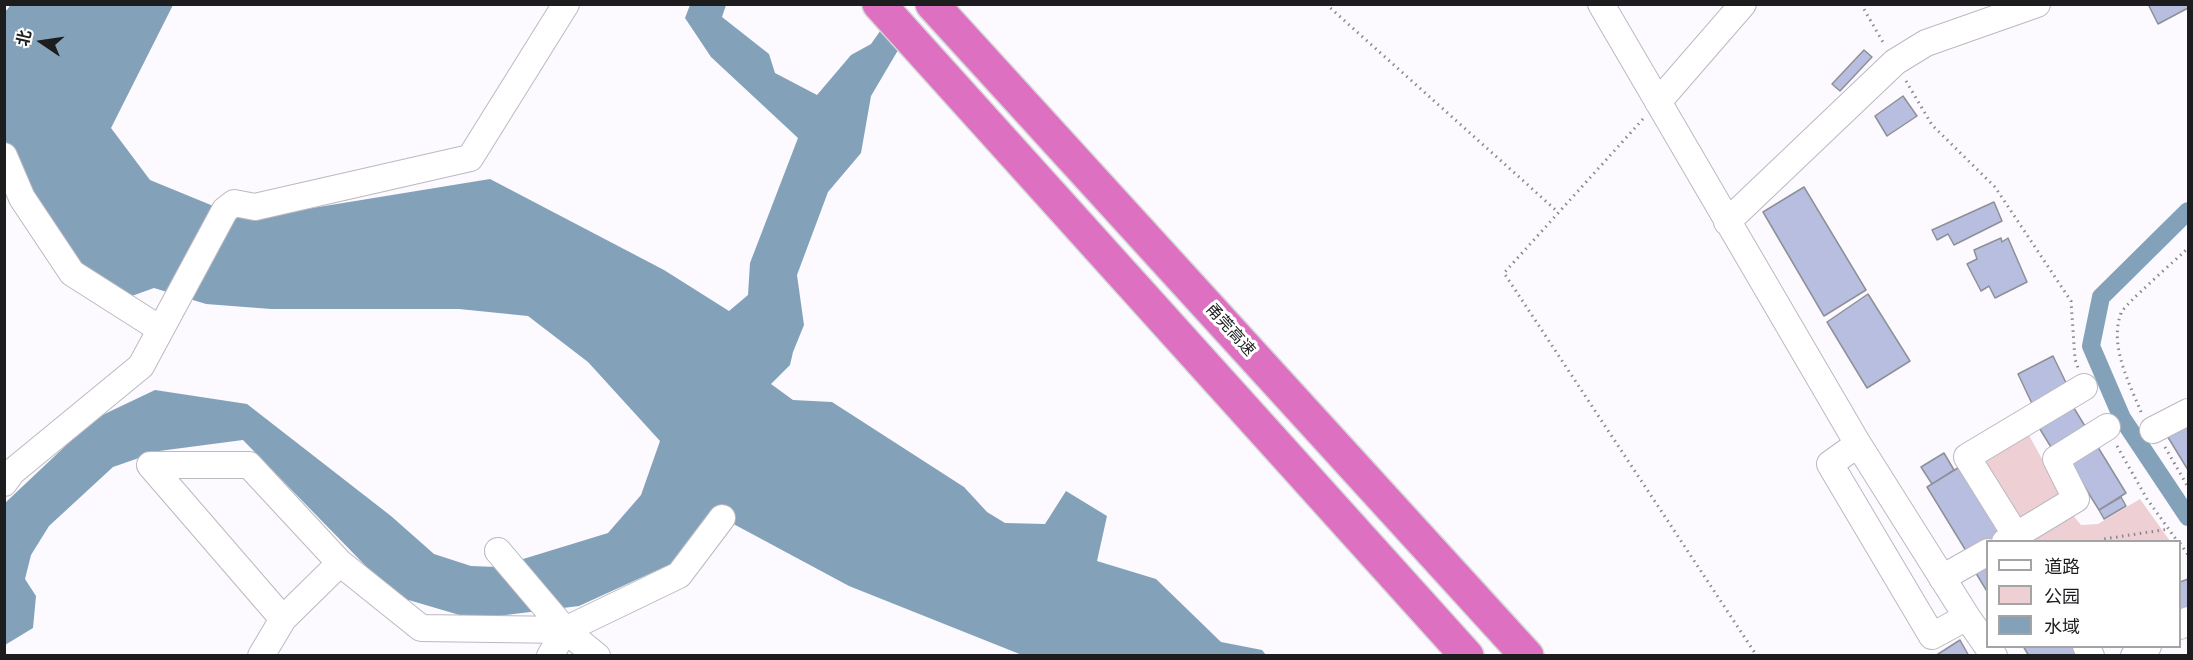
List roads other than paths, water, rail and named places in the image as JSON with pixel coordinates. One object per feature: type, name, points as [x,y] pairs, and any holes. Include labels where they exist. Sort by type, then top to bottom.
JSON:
[{"type":"highway","points":[[879,4],[1467,656]]},
{"type":"highway","name":"甬莞高速","points":[[932,4],[1527,656]]},
{"type":"street","points":[[7,473],[141,366],[225,210],[234,203],[255,207],[471,158],[566,4]]},
{"type":"street","points":[[1601,4],[1858,444],[1967,617],[1986,638]]},
{"type":"street","points":[[1658,102],[1743,4]]},
{"type":"street","points":[[1727,222],[1895,62],[1926,43],[2037,4]]},
{"type":"street","points":[[4,156],[22,198],[72,273],[160,329]]},
{"type":"street","points":[[2084,387],[1967,457],[2014,539],[2076,499],[2056,459],[2106,427]]},
{"type":"street","points":[[2153,430],[2188,412]]},
{"type":"street","points":[[1858,444],[1830,464],[1932,636],[1967,617]]},
{"type":"street","points":[[283,619],[150,465],[249,465],[340,563],[421,628],[558,622],[679,575],[722,518]]},
{"type":"street","points":[[1942,578],[1986,553]]},
{"type":"street","points":[[502,556],[558,622],[597,656]]},
{"type":"street","points":[[261,656],[283,619],[340,563]]},
{"type":"street","points":[[550,656],[558,622]]},
{"type":"water","points":[[11,4],[173,5],[111,128],[150,180],[245,219],[490,179],[664,270],[729,311],[748,295],[750,263],[798,138],[711,57],[685,18],[690,5],[726,5],[722,17],[769,54],[775,73],[817,95],[851,55],[871,44],[890,17],[904,40],[871,96],[861,153],[828,192],[797,275],[804,325],[790,365],[771,384],[793,400],[832,402],[964,487],[987,512],[1005,523],[1045,524],[1066,491],[1107,516],[1097,561],[1156,579],[1221,642],[1262,650],[1266,655],[1022,655],[849,586],[713,513],[673,563],[579,606],[473,619],[395,596],[243,440],[159,451],[113,467],[49,526],[31,555],[25,579],[36,596],[33,628],[5,645],[5,503],[94,419],[155,390],[247,404],[391,516],[434,554],[471,566],[497,567],[608,533],[641,495],[660,441],[588,362],[528,316],[459,309],[271,309],[206,304],[154,288],[129,297],[68,260],[17,171],[5,139],[4,10],[7,10]]},
{"type":"waterway","points":[[2188,211],[2101,297],[2091,346],[2122,418],[2188,517]]}]
